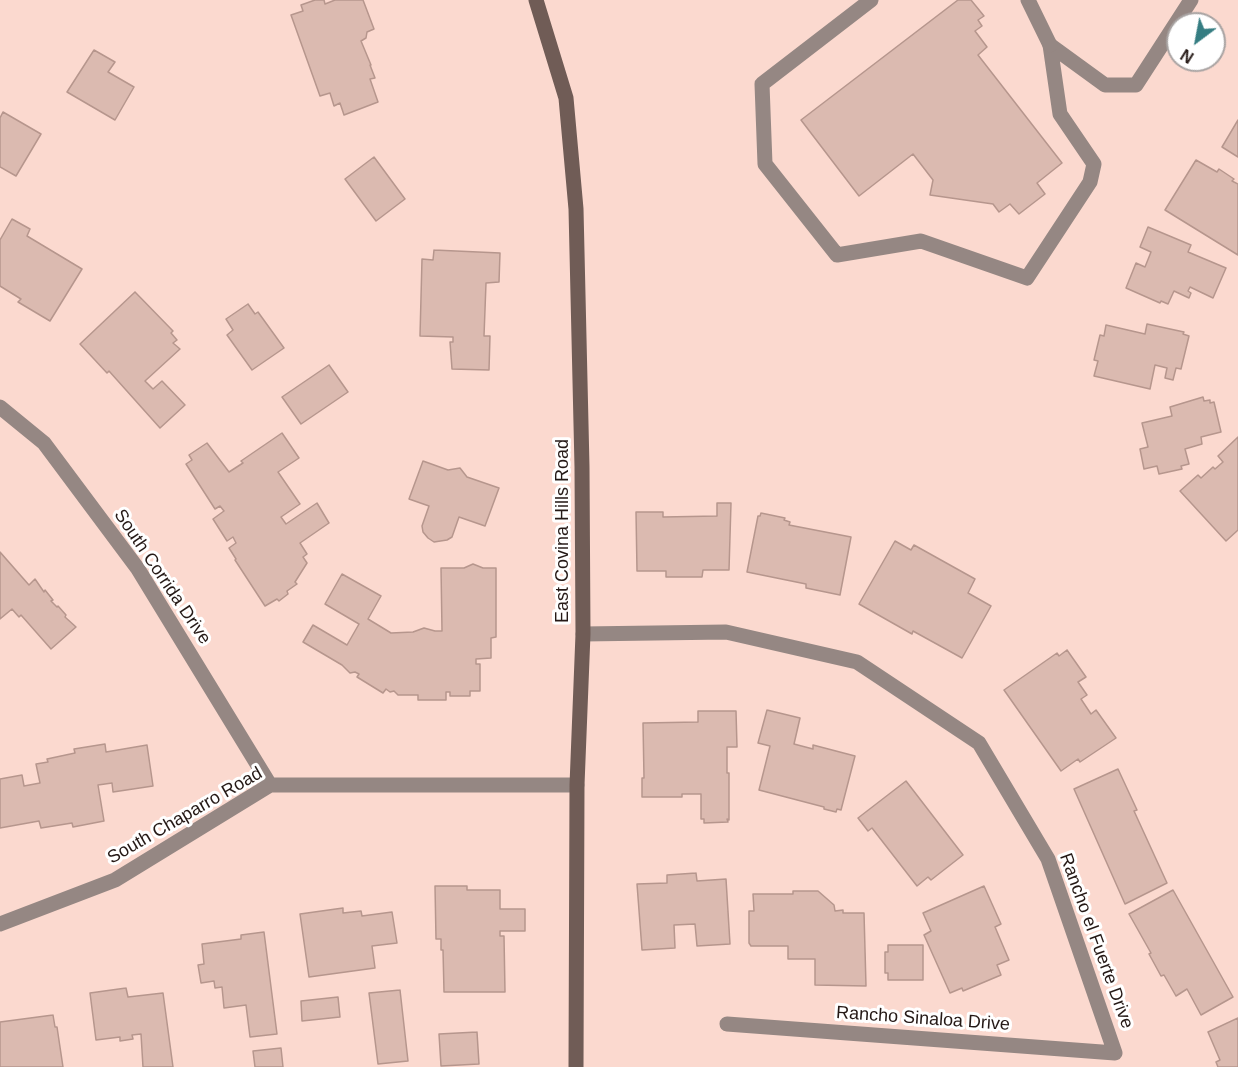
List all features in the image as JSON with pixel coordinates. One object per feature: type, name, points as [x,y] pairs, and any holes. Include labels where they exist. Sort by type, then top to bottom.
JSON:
[{"type":"street","name":"East Covina Hills Road","points":[[536,0],[566,98],[576,209],[583,634],[577,785],[576,1067]]},
{"type":"street","points":[[871,0],[762,84],[765,164],[837,255],[921,241],[1027,278],[1090,182],[1094,164],[1060,114],[1050,45],[1028,0]]},
{"type":"street","points":[[1050,45],[1105,85],[1136,85],[1191,0]]},
{"type":"street","name":"South Corrida Drive","points":[[0,407],[44,443],[138,569],[270,785]]},
{"type":"street","name":"Rancho el Fuerte Drive","points":[[583,634],[726,632],[857,662],[979,743],[1048,859],[1115,1053]]},
{"type":"street","name":"South Chaparro Road","points":[[0,924],[115,880],[270,785],[577,785]]},
{"type":"street","name":"Rancho Sinaloa Drive","points":[[728,1024],[1115,1053]]},
{"type":"building","points":[[315,0],[324,0],[325,4],[335,0],[363,0],[374,29],[367,32],[366,38],[361,41],[375,78],[370,79],[378,102],[344,115],[340,103],[334,106],[330,93],[320,96],[291,15],[303,11],[301,5]]},
{"type":"building","points":[[958,0],[971,0],[984,16],[978,20],[982,26],[975,31],[987,47],[978,55],[1062,163],[1037,183],[1045,194],[1019,214],[1010,204],[999,212],[993,204],[930,195],[933,180],[913,154],[859,196],[801,120]]},
{"type":"building","points":[[94,50],[115,62],[108,72],[134,87],[115,120],[67,92]]},
{"type":"building","points":[[3,112],[41,134],[16,176],[0,167],[0,118]]},
{"type":"building","points":[[1238,120],[1238,157],[1222,147]]},
{"type":"building","points":[[374,157],[405,199],[376,221],[345,179]]},
{"type":"building","points":[[1196,160],[1217,172],[1219,169],[1238,184],[1238,255],[1165,210]]},
{"type":"building","points":[[12,219],[30,229],[27,236],[82,269],[50,321],[18,302],[21,299],[0,286],[0,240]]},
{"type":"building","points":[[1148,227],[1191,245],[1188,252],[1226,268],[1213,298],[1190,287],[1189,298],[1174,291],[1168,304],[1161,301],[1160,303],[1126,288],[1136,263],[1145,267],[1151,252],[1140,247]]},
{"type":"building","points":[[434,250],[500,253],[499,282],[486,283],[484,336],[490,336],[489,370],[452,369],[450,342],[453,342],[453,337],[420,336],[422,259],[433,260]]},
{"type":"building","points":[[135,292],[173,331],[171,333],[177,340],[173,343],[180,349],[145,381],[153,389],[162,381],[185,405],[160,428],[109,371],[107,373],[80,344]]},
{"type":"building","points":[[248,304],[255,314],[258,312],[284,348],[252,370],[227,335],[233,330],[226,319]]},
{"type":"building","points":[[1147,324],[1184,332],[1183,334],[1189,336],[1181,369],[1176,368],[1173,380],[1165,378],[1167,368],[1155,365],[1150,389],[1094,376],[1098,361],[1094,360],[1100,335],[1104,336],[1106,325],[1145,334]]},
{"type":"building","points":[[329,365],[348,392],[301,424],[282,397]]},
{"type":"building","points":[[1203,397],[1204,401],[1214,402],[1221,432],[1201,437],[1202,444],[1185,449],[1189,464],[1181,466],[1182,469],[1159,474],[1157,466],[1144,469],[1140,449],[1148,447],[1142,423],[1172,416],[1170,407]]},
{"type":"building","points":[[282,433],[299,458],[278,472],[300,504],[281,517],[286,524],[317,503],[329,523],[300,543],[307,554],[303,557],[307,563],[295,582],[297,584],[279,601],[277,599],[265,606],[229,548],[236,543],[233,537],[227,541],[213,519],[224,511],[220,506],[215,509],[186,464],[192,460],[189,455],[207,443],[229,472]]},
{"type":"building","points":[[1238,437],[1238,530],[1226,541],[1180,491],[1198,475],[1201,478],[1213,467],[1215,469],[1223,462],[1218,456]]},
{"type":"building","points":[[423,461],[448,470],[460,468],[467,477],[499,488],[485,526],[459,517],[452,537],[434,542],[428,538],[422,526],[429,506],[409,499]]},
{"type":"building","points":[[717,503],[731,503],[729,570],[703,570],[702,577],[666,577],[666,571],[637,571],[636,512],[663,512],[663,517],[717,516]]},
{"type":"building","points":[[761,513],[785,518],[784,520],[790,522],[789,525],[851,537],[840,595],[806,588],[806,584],[747,572],[758,516]]},
{"type":"building","points":[[895,541],[911,550],[914,545],[975,579],[968,593],[991,606],[962,658],[913,631],[912,634],[859,604]]},
{"type":"building","points":[[0,552],[29,585],[35,579],[53,600],[51,601],[76,627],[51,649],[21,615],[19,617],[12,609],[0,619]]},
{"type":"building","points":[[473,564],[483,568],[496,568],[496,637],[491,638],[491,658],[476,659],[476,664],[480,664],[480,691],[470,691],[470,696],[450,696],[450,692],[446,692],[446,700],[418,700],[418,695],[398,695],[386,689],[383,693],[357,677],[359,674],[350,673],[342,665],[303,642],[313,625],[347,645],[359,624],[325,604],[342,574],[381,596],[368,619],[391,633],[413,632],[424,628],[442,631],[441,568],[464,568]]},
{"type":"building","points":[[1067,650],[1086,677],[1078,682],[1087,695],[1081,699],[1091,714],[1096,710],[1116,738],[1080,762],[1078,759],[1061,771],[1004,690],[1057,653],[1059,656]]},
{"type":"building","points":[[767,710],[800,718],[794,744],[813,749],[813,745],[855,756],[841,810],[837,809],[836,812],[759,790],[770,746],[758,743]]},
{"type":"building","points":[[698,711],[736,711],[737,747],[727,747],[728,822],[704,823],[704,819],[701,819],[701,794],[682,794],[682,797],[642,797],[643,723],[698,722]]},
{"type":"building","points":[[105,744],[106,752],[147,745],[153,786],[113,792],[112,783],[98,785],[104,821],[73,827],[72,823],[41,828],[39,821],[0,828],[0,779],[22,775],[24,786],[40,783],[36,764],[48,762],[47,759],[75,753],[74,749]]},
{"type":"building","points":[[1118,769],[1137,810],[1134,811],[1167,883],[1125,904],[1074,789]]},
{"type":"building","points":[[906,781],[963,855],[931,880],[928,877],[917,886],[872,828],[868,831],[858,818]]},
{"type":"building","points":[[696,873],[697,881],[726,879],[730,944],[697,946],[695,924],[674,925],[675,948],[642,950],[637,884],[667,883],[667,875]]},
{"type":"building","points":[[435,886],[467,886],[467,890],[500,890],[500,909],[525,909],[525,931],[500,931],[500,936],[504,936],[505,992],[444,992],[443,950],[441,950],[441,939],[436,939]]},
{"type":"building","points":[[984,886],[1001,924],[995,927],[1009,960],[997,965],[1001,975],[963,991],[962,988],[950,993],[924,935],[931,931],[923,913]]},
{"type":"building","points":[[1173,890],[1233,997],[1201,1015],[1187,989],[1176,996],[1164,975],[1161,976],[1129,914]]},
{"type":"building","points":[[793,891],[818,891],[834,905],[835,911],[864,913],[866,986],[815,985],[815,959],[788,959],[788,946],[751,946],[749,943],[749,911],[754,911],[753,894],[793,894]]},
{"type":"building","points":[[343,908],[343,913],[361,911],[362,916],[392,912],[397,943],[372,946],[375,968],[309,977],[300,914]]},
{"type":"building","points":[[264,932],[277,1034],[250,1037],[246,1005],[224,1008],[222,987],[215,988],[214,981],[201,983],[198,965],[204,964],[202,944],[241,939],[241,935]]},
{"type":"building","points":[[888,945],[923,945],[923,980],[888,980],[888,973],[885,973],[885,952],[888,952]]},
{"type":"building","points":[[126,988],[128,997],[163,993],[173,1067],[143,1067],[141,1034],[132,1035],[133,1039],[120,1041],[120,1037],[96,1040],[90,993]]},
{"type":"building","points":[[400,990],[408,1061],[378,1064],[369,993]]},
{"type":"building","points":[[338,997],[340,1017],[302,1021],[301,1001]]},
{"type":"building","points":[[53,1015],[63,1067],[0,1067],[0,1022]]},
{"type":"building","points":[[1238,1018],[1238,1067],[1218,1067],[1216,1062],[1220,1060],[1208,1032]]},
{"type":"building","points":[[477,1032],[479,1064],[441,1066],[439,1034]]},
{"type":"building","points":[[281,1048],[283,1067],[255,1067],[253,1051]]}]
